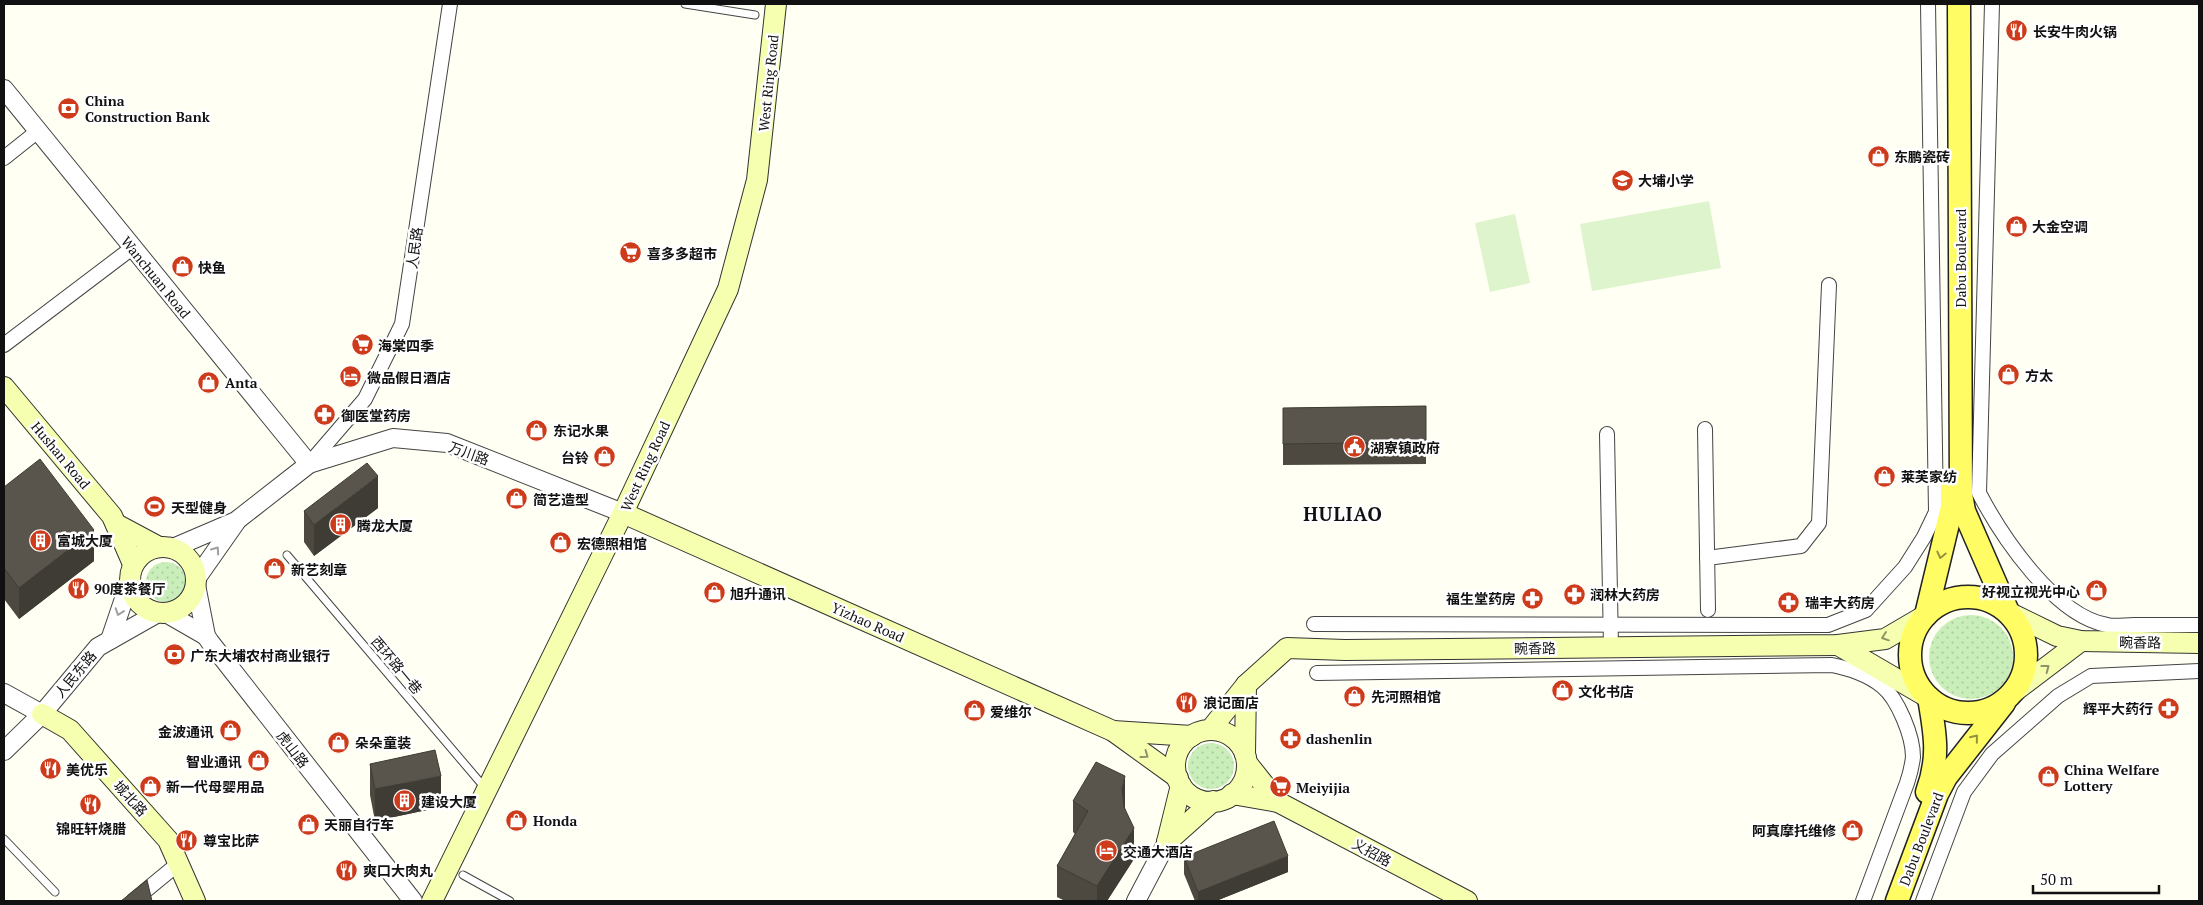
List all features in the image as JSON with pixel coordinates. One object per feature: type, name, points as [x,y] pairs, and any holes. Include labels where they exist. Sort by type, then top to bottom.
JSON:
[{"type":"main road","name":"West Ring Road","points":[[432,901],[623,513],[728,288],[757,180],[776,4]]},
{"type":"main road","name":"Dabu Boulevard","points":[[1952,4],[1958,509]]},
{"type":"main road","name":"Dabu Boulevard","points":[[1958,509],[1961,494],[1959,4]]},
{"type":"main road","name":"Hushan Road","points":[[4,387],[112,516],[116,524]]},
{"type":"main road","points":[[1939,777],[2011,694],[2023,675],[2026,652],[2021,630],[2008,612],[1958,509]]},
{"type":"main road","points":[[1939,777],[1936,760],[1936,737],[1929,698],[1916,679],[1910,657],[1914,635],[1926,616],[1958,509]]},
{"type":"main road","name":"Yizhao Road","points":[[623,513],[1113,731]]},
{"type":"main road","points":[[116,524],[187,556],[194,568],[196,582],[192,595],[184,606],[162,613],[147,610],[140,605],[131,592],[129,575],[133,564],[148,550],[166,547]]},
{"type":"main road","points":[[116,524],[133,564]]},
{"type":"main road","points":[[1926,616],[1944,602],[1966,597],[1989,600],[2008,612]]},
{"type":"main road","name":"畹香路","points":[[2008,612],[2057,636],[2081,641],[2199,643]]},
{"type":"main road","name":"畹香路","points":[[1201,733],[1246,684],[1287,648],[1346,650],[1838,645],[1885,639],[1926,616]]},
{"type":"main road","points":[[1838,645],[1948,710],[1971,713],[1993,708],[2081,641]]},
{"type":"main road","points":[[1113,731],[1179,782],[1196,798],[1218,801],[1232,794],[1244,781],[1246,759],[1246,684]]},
{"type":"main road","name":"城北路","points":[[42,714],[70,730],[168,840],[195,901]]},
{"type":"main road","points":[[1113,731],[1227,733],[1236,740],[1246,759],[1278,802]]},
{"type":"main road","points":[[1166,842],[1179,782],[1175,761],[1178,750],[1185,741],[1201,733]]},
{"type":"main road","name":"Dabu Boulevard","points":[[1888,901],[1939,777]]},
{"type":"main road","name":"Dabu Boulevard","points":[[1898,901],[1937,794],[1939,777]]},
{"type":"main road","points":[[1232,794],[1278,802]]},
{"type":"main road","points":[[1166,842],[1213,801]]},
{"type":"main road","name":"义招路","points":[[1278,802],[1467,901]]},
{"type":"street","name":"人民路","points":[[309,464],[365,399],[402,324],[450,4]]},
{"type":"street","points":[[1314,624],[1828,625],[1866,610],[1905,567],[1924,537],[1936,512],[1928,4]]},
{"type":"street","points":[[1992,4],[1979,494],[2003,534],[2027,567],[2065,605],[2090,619],[2107,625],[2199,625]]},
{"type":"street","name":"Wanchuan Road","points":[[4,89],[309,464]]},
{"type":"street","points":[[4,158],[38,131]]},
{"type":"street","points":[[4,345],[132,248]]},
{"type":"street","points":[[1707,558],[1801,546],[1819,523],[1829,285]]},
{"type":"street","points":[[1704,429],[1708,610]]},
{"type":"street","points":[[1607,434],[1611,647]]},
{"type":"street","name":"万川路","points":[[309,464],[393,438],[447,443],[623,513]]},
{"type":"street","points":[[166,547],[236,521],[309,464]]},
{"type":"street","points":[[196,582],[236,521]]},
{"type":"street","name":"虎山路","points":[[196,582],[206,636],[413,901]]},
{"type":"street","points":[[110,640],[129,584]]},
{"type":"street","points":[[162,613],[206,636]]},
{"type":"street","name":"人民东路","points":[[4,750],[42,714],[98,646],[162,613]]},
{"type":"street","points":[[1317,673],[1832,665],[1856,671],[1883,687],[1900,710],[1909,735],[1913,755],[1912,769],[1863,901]]},
{"type":"street","points":[[1923,901],[1964,792],[1992,754],[2058,696],[2091,676],[2199,671]]},
{"type":"street","points":[[4,692],[42,714]]},
{"type":"street","points":[[1136,901],[1166,842]]},
{"type":"street","points":[[133,901],[178,863]]},
{"type":"lane","points":[[685,4],[755,15]]},
{"type":"lane","name":"西环路一巷","points":[[287,555],[487,790]]},
{"type":"lane","points":[[4,840],[54,892]]},
{"type":"lane","points":[[463,875],[510,901]]},
{"type":"green space","points":[[1709,201],[1721,268],[1592,291],[1580,224]]},
{"type":"green space","points":[[1515,214],[1530,283],[1490,292],[1475,223]]},
{"type":"green space","points":[[170,562],[177,565],[183,571],[186,582],[185,590],[177,599],[170,602],[162,602],[155,599],[147,590],[146,578],[149,571],[158,563]]},
{"type":"green space","points":[[1971,615],[1987,618],[2001,627],[2010,641],[2013,657],[2010,673],[2001,687],[1987,696],[1971,699],[1955,696],[1941,687],[1932,673],[1929,657],[1932,641],[1941,627],[1955,618]]},
{"type":"green space","points":[[1211,743],[1224,747],[1230,753],[1234,766],[1230,779],[1224,785],[1211,789],[1198,785],[1192,779],[1188,766],[1192,753],[1198,747]]},
{"type":"building","points":[[1426,406],[1426,442],[1283,444],[1283,408]]},
{"type":"building","name":"富城大厦","points":[[40,459],[94,530],[19,588],[4,568],[4,487]]},
{"type":"building","points":[[367,463],[378,476],[314,525],[304,511]]},
{"type":"building","points":[[435,750],[441,776],[375,789],[370,764]]},
{"type":"building","points":[[1096,762],[1125,776],[1122,788],[1124,807],[1134,828],[1097,886],[1057,866],[1088,811],[1073,801]]},
{"type":"building","points":[[1274,821],[1288,856],[1198,892],[1184,857]]},
{"type":"building","points":[[147,880],[152,901],[121,901]]},
{"type":"place","name":"长安牛肉火锅","points":[[2017,31]]},
{"type":"place","name":"China Construction Bank","points":[[69,108]]},
{"type":"place","name":"东鹏瓷砖","points":[[1878,156]]},
{"type":"place","name":"大埔小学","points":[[1622,180]]},
{"type":"place","name":"大金空调","points":[[2016,226]]},
{"type":"place","name":"喜多多超市","points":[[631,253]]},
{"type":"place","name":"快鱼","points":[[182,267]]},
{"type":"place","name":"海棠四季","points":[[362,345]]},
{"type":"place","name":"方太","points":[[2009,375]]},
{"type":"place","name":"微品假日酒店","points":[[351,377]]},
{"type":"place","name":"Anta","points":[[209,382]]},
{"type":"place","name":"御医堂药房","points":[[325,415]]},
{"type":"place","name":"东记水果","points":[[537,430]]},
{"type":"place","name":"湖寮镇政府","points":[[1354,447]]},
{"type":"place","name":"台铃","points":[[605,457]]},
{"type":"place","name":"莱芙家纺","points":[[1885,476]]},
{"type":"place","name":"简艺造型","points":[[517,499]]},
{"type":"place","name":"天型健身","points":[[155,507]]},
{"type":"place","name":"腾龙大厦","points":[[341,525]]},
{"type":"place","name":"富城大厦","points":[[41,540]]},
{"type":"place","name":"宏德照相馆","points":[[561,543]]},
{"type":"place","name":"新艺刻章","points":[[275,569]]},
{"type":"place","name":"90度茶餐厅","points":[[78,588]]},
{"type":"place","name":"好视立视光中心","points":[[2096,591]]},
{"type":"place","name":"旭升通讯","points":[[714,593]]},
{"type":"place","name":"润林大药房","points":[[1574,594]]},
{"type":"place","name":"福生堂药房","points":[[1532,598]]},
{"type":"place","name":"瑞丰大药房","points":[[1789,602]]},
{"type":"place","name":"广东大埔农村商业银行","points":[[174,655]]},
{"type":"place","name":"文化书店","points":[[1562,691]]},
{"type":"place","name":"先河照相馆","points":[[1355,696]]},
{"type":"place","name":"浪记面店","points":[[1187,702]]},
{"type":"place","name":"辉平大药行","points":[[2169,708]]},
{"type":"place","name":"爱维尔","points":[[974,711]]},
{"type":"place","name":"金波通讯","points":[[230,731]]},
{"type":"place","name":"dashenlin","points":[[1290,738]]},
{"type":"place","name":"朵朵童装","points":[[339,742]]},
{"type":"place","name":"智业通讯","points":[[258,761]]},
{"type":"place","name":"美优乐","points":[[50,769]]},
{"type":"place","name":"China Welfare Lottery","points":[[2048,777]]},
{"type":"place","name":"新一代母婴用品","points":[[150,786]]},
{"type":"place","name":"Meiyijia","points":[[1280,787]]},
{"type":"place","name":"建设大厦","points":[[405,801]]},
{"type":"place","name":"锦旺轩烧腊","points":[[91,805]]},
{"type":"place","name":"Honda","points":[[517,820]]},
{"type":"place","name":"天丽自行车","points":[[308,824]]},
{"type":"place","name":"阿真摩托维修","points":[[1852,830]]},
{"type":"place","name":"尊宝比萨","points":[[187,840]]},
{"type":"place","name":"交通大酒店","points":[[1107,851]]},
{"type":"place","name":"爽口大肉丸","points":[[347,870]]},
{"type":"district","name":"HULIAO","points":[[1343,513]]}]
